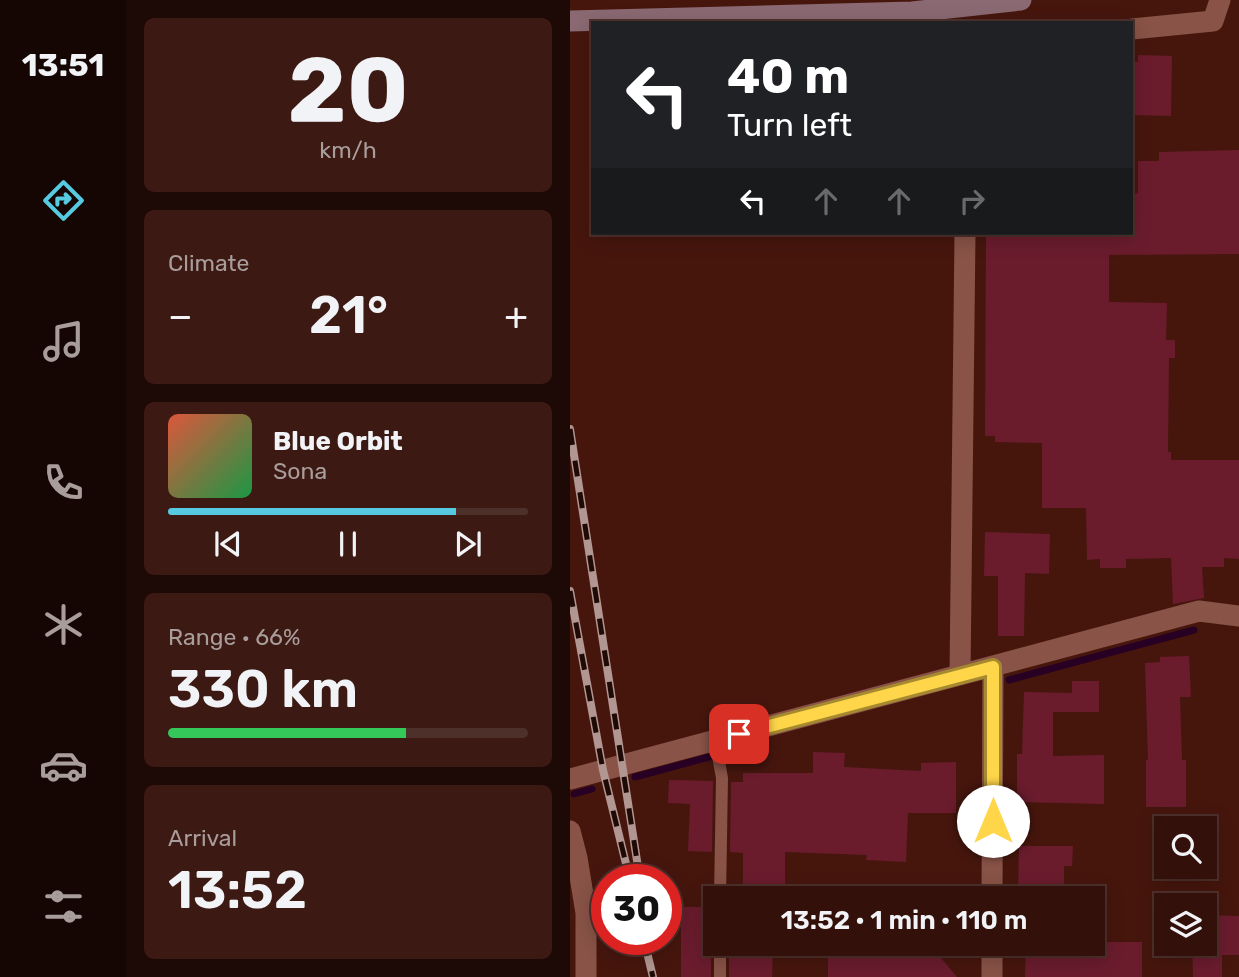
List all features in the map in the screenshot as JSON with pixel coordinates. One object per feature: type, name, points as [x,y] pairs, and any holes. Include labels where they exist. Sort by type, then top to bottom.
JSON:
[{"type":"street","points":[[604,21],[912,12],[1022,0]]},
{"type":"street","points":[[1133,29],[1213,21],[1220,0]]},
{"type":"street","points":[[570,22],[591,21]]},
{"type":"street","points":[[960,676],[965,235]]},
{"type":"street","points":[[570,779],[1199,611],[1238,616]]},
{"type":"street","points":[[992,886],[993,667]]},
{"type":"street","points":[[570,831],[586,913],[586,977]]},
{"type":"street","points":[[992,956],[992,977]]},
{"type":"lane","points":[[715,740],[722,778],[720,886]]},
{"type":"lane","points":[[720,956],[720,977]]},
{"type":"building","points":[[1138,55],[1172,56],[1171,116],[1133,115],[1133,61],[1138,62]]},
{"type":"building","points":[[1239,150],[1239,254],[1109,255],[1109,302],[1167,303],[1166,340],[1175,340],[1175,358],[1169,358],[1168,452],[1171,452],[1171,460],[1239,460],[1239,559],[1224,558],[1224,567],[1202,567],[1204,598],[1173,604],[1171,558],[1126,559],[1126,568],[1100,568],[1100,559],[1087,560],[1086,508],[1042,508],[1042,443],[995,442],[995,436],[985,436],[986,235],[1133,235],[1133,194],[1138,193],[1138,161],[1159,161],[1159,152]]},
{"type":"building","points":[[985,532],[1050,534],[1049,574],[1025,573],[1024,636],[998,636],[998,576],[984,576]]},
{"type":"building","points":[[1189,656],[1191,697],[1180,697],[1182,760],[1186,760],[1186,807],[1146,807],[1148,760],[1145,663],[1160,662],[1160,657]]},
{"type":"building","points":[[1072,681],[1099,681],[1099,712],[1053,712],[1053,756],[1104,755],[1104,804],[1017,802],[1017,754],[1022,754],[1024,692],[1072,693]]},
{"type":"building","points":[[813,752],[845,753],[844,767],[921,771],[921,763],[956,762],[956,813],[908,813],[906,862],[866,860],[867,855],[785,852],[785,886],[743,886],[743,853],[730,852],[731,782],[743,782],[743,773],[813,773]]},
{"type":"building","points":[[669,780],[713,781],[712,852],[688,851],[690,804],[668,803]]},
{"type":"building","points":[[1019,846],[1073,846],[1072,866],[1064,866],[1064,886],[1018,886]]},
{"type":"building","points":[[682,907],[703,907],[703,956],[711,956],[711,977],[681,977]]},
{"type":"building","points":[[1217,915],[1239,916],[1239,955],[1222,955],[1222,977],[1193,977],[1192,956],[1217,956]]},
{"type":"building","points":[[1105,942],[1142,942],[1142,977],[1025,977],[1026,956],[1105,956]]},
{"type":"building","points":[[729,956],[773,956],[772,977],[729,977]]},
{"type":"building","points":[[828,956],[939,956],[957,977],[828,977]]},
{"type":"waterway","points":[[1009,680],[1194,630]]},
{"type":"waterway","points":[[635,777],[709,757]]},
{"type":"waterway","points":[[574,794],[592,789]]},
{"type":"railway","points":[[570,429],[638,864]]},
{"type":"railway","points":[[570,591],[603,770],[626,864]]},
{"type":"railway","points":[[648,955],[653,977]]},
{"type":"route","points":[[739,734],[993,667],[993,821]]}]
